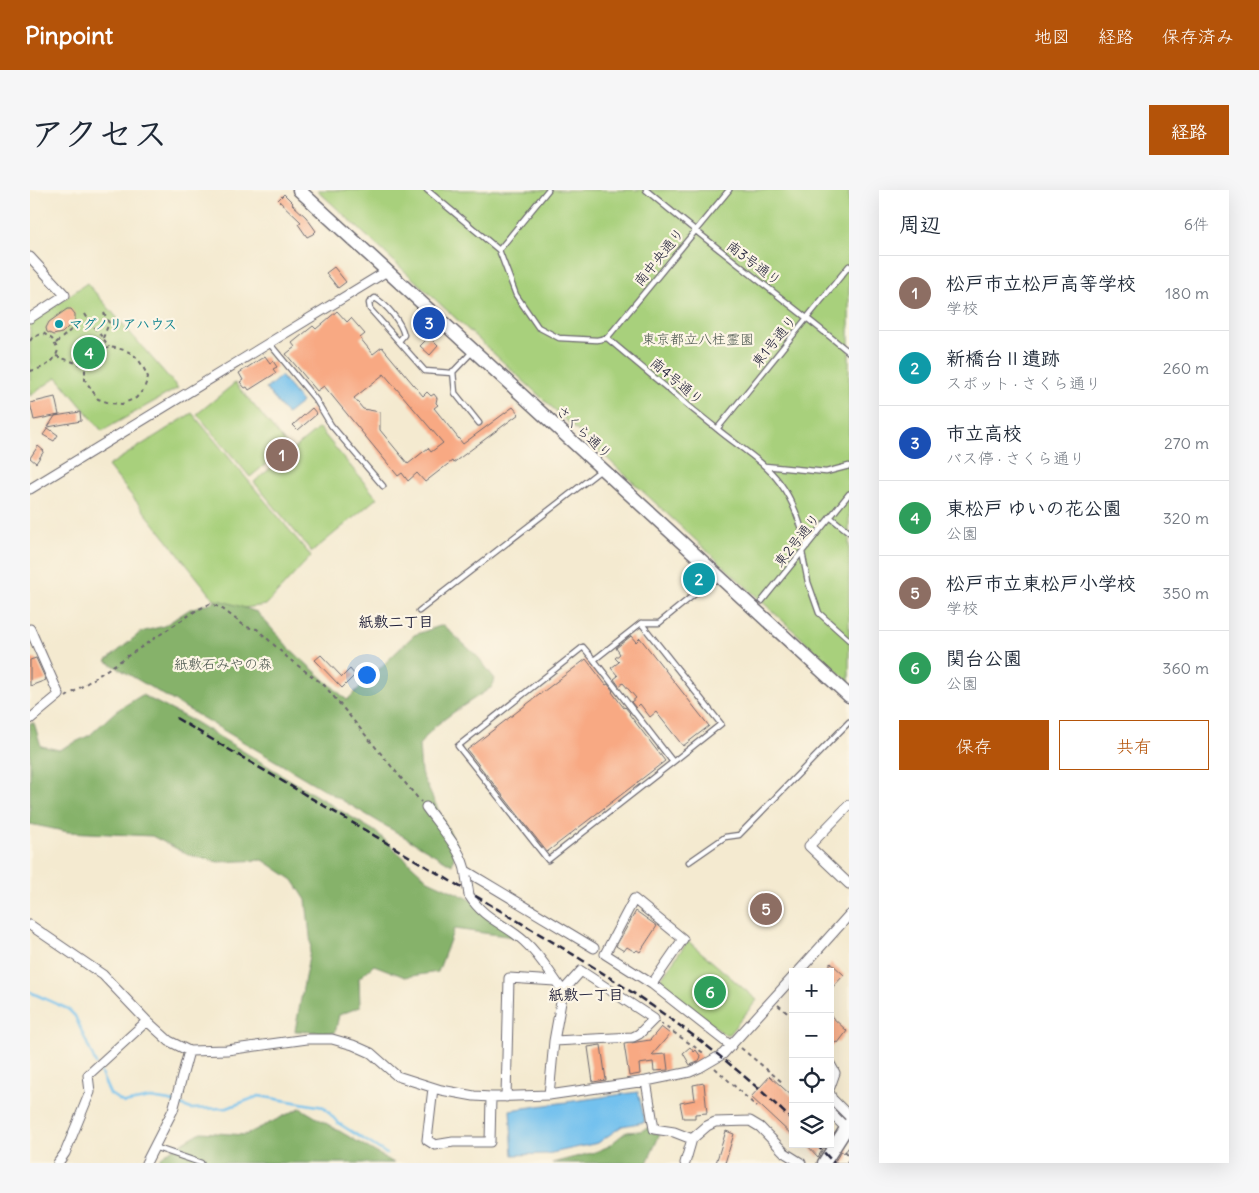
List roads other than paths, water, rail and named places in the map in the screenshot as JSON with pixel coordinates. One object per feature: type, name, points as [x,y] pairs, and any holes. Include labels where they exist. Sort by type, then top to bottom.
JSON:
[{"type":"street","name":"さくら通り","points":[[299,190],[849,696]]},
{"type":"street","points":[[30,256],[65,295],[30,318]]},
{"type":"street","points":[[30,489],[387,271]]},
{"type":"street","points":[[30,629],[32,642],[59,695],[30,719]]},
{"type":"street","points":[[426,808],[463,860],[469,895],[479,910],[525,941],[545,963],[563,991]]},
{"type":"street","points":[[847,810],[809,846],[849,884]]},
{"type":"street","points":[[466,874],[594,948]]},
{"type":"street","points":[[652,984],[683,939],[634,899],[605,954],[652,984],[734,1045]]},
{"type":"street","points":[[802,968],[849,915]]},
{"type":"street","points":[[30,925],[103,975],[169,1040],[189,1051],[227,1050],[307,1039],[332,1039],[371,1053],[397,1076],[433,1088],[474,1096],[548,1095],[646,1081],[690,1072],[713,1064],[734,1045],[789,982]]},
{"type":"street","points":[[548,1095],[554,1041],[563,991],[581,971],[654,1019],[639,1034],[633,1037],[554,1041]]},
{"type":"street","points":[[506,1097],[509,978],[555,981]]},
{"type":"street","points":[[58,1163],[65,1153],[90,1092],[88,1075],[147,1020]]},
{"type":"street","points":[[146,1163],[172,1110],[189,1051]]},
{"type":"street","points":[[646,1081],[654,1129],[674,1132],[692,1139]]},
{"type":"street","points":[[433,1088],[427,1140],[434,1145],[454,1142],[490,1142],[491,1097]]},
{"type":"street","points":[[834,1102],[848,1123]]},
{"type":"street","points":[[834,1114],[848,1123]]},
{"type":"street","points":[[685,1163],[692,1139],[702,1129],[715,1122],[753,1121],[785,1152],[801,1163]]},
{"type":"street","points":[[824,1163],[848,1123]]},
{"type":"lane","points":[[427,190],[499,250],[516,295],[538,327],[559,338],[597,340],[607,338]]},
{"type":"lane","points":[[499,250],[548,190]]},
{"type":"lane","name":"南3号通り","points":[[646,190],[694,232],[849,352]]},
{"type":"lane","name":"南中央通り","points":[[607,338],[728,190]]},
{"type":"lane","name":"東1号通り","points":[[717,429],[849,266]]},
{"type":"lane","points":[[399,341],[404,336],[403,328],[381,302],[375,298],[369,303],[370,308],[425,371],[442,374],[452,373],[473,350]]},
{"type":"lane","name":"南4号通り","points":[[607,338],[765,466],[790,498],[798,515],[807,546]]},
{"type":"lane","points":[[269,343],[316,400],[331,425],[383,486]]},
{"type":"lane","points":[[453,371],[455,393],[479,423]]},
{"type":"lane","points":[[765,466],[826,472],[849,466]]},
{"type":"lane","points":[[419,611],[602,469]]},
{"type":"lane","name":"東2号通り","points":[[762,601],[849,494]]},
{"type":"lane","points":[[830,517],[849,532]]},
{"type":"lane","points":[[802,552],[808,582],[819,613],[849,640]]},
{"type":"lane","points":[[594,660],[641,623],[659,622],[718,576]]},
{"type":"lane","points":[[641,623],[721,724],[673,762],[548,860],[458,746],[583,647],[673,762]]},
{"type":"lane","points":[[688,862],[725,837],[739,835],[849,722]]},
{"type":"lane","points":[[154,1147],[188,1161],[201,1163]]},
{"type":"water","points":[[281,376],[302,402],[287,414],[266,389]]},
{"type":"water","points":[[638,1092],[645,1122],[622,1126],[598,1143],[547,1154],[513,1155],[510,1110]]},
{"type":"waterway","points":[[30,992],[68,1009],[75,1016],[96,1064]]},
{"type":"waterway","points":[[99,1069],[110,1094],[124,1103],[150,1098],[170,1101],[191,1109],[227,1108],[259,1096],[324,1107],[338,1123],[387,1154]]},
{"type":"railway","points":[[176,718],[599,970],[640,997],[719,1055],[789,1117]]},
{"type":"railway","points":[[820,1148],[834,1163]]},
{"type":"place","name":"市立高校","points":[[429,323]]},
{"type":"place","name":"マグノリアハウス","points":[[59,324]]},
{"type":"place","name":"東松戸 ゆいの花公園","points":[[89,353]]},
{"type":"place","name":"松戸市立松戸高等学校","points":[[282,455]]},
{"type":"place","name":"新橋台Ⅱ遺跡","points":[[699,579]]},
{"type":"place","name":"松戸市立東松戸小学校","points":[[766,909]]},
{"type":"place","name":"関台公園","points":[[710,992]]},
{"type":"district","name":"紙敷二丁目","points":[[396,622]]},
{"type":"district","name":"紙敷一丁目","points":[[586,995]]},
{"type":"park label","name":"東京都立八柱霊園","points":[[698,339]]},
{"type":"park label","name":"紙敷石みやの森","points":[[223,664]]}]
